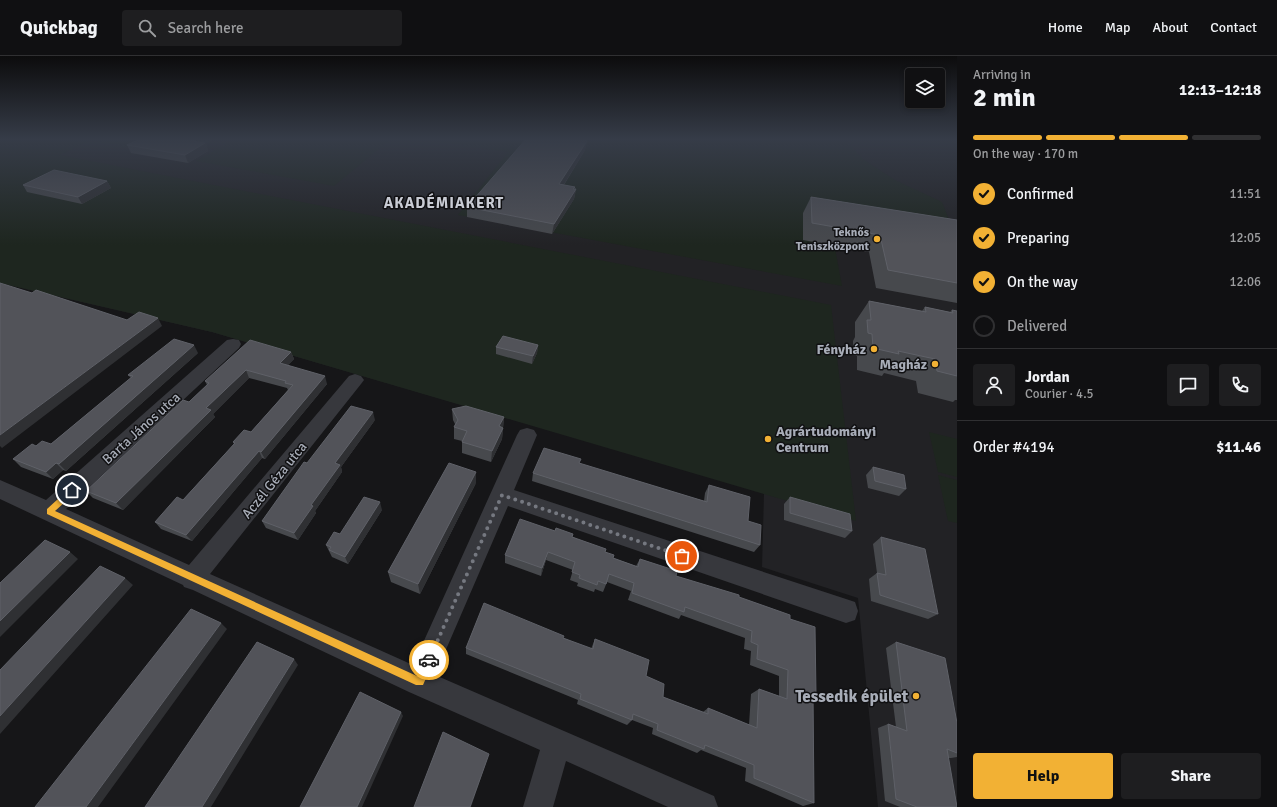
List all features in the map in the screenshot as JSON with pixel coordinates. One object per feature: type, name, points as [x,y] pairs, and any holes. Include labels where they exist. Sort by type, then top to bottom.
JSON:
[{"type":"street","name":"Barta János utca","points":[[49,511],[234,344]]},
{"type":"street","name":"Aczél Géza utca","points":[[192,579],[355,380]]},
{"type":"street","points":[[419,682],[527,435]]},
{"type":"street","points":[[0,489],[192,579],[419,682],[703,807]]},
{"type":"street","points":[[502,495],[846,611]]},
{"type":"street","points":[[538,807],[556,743]]},
{"type":"shaded area","name":"Agrártudományi Centrum","points":[[0,174],[957,174],[957,807],[878,807],[858,598],[762,567],[764,493],[212,332],[0,283]]},
{"type":"shaded area","points":[[0,174],[158,174],[831,305],[856,521],[212,332],[0,283]]},
{"type":"shaded area","points":[[268,174],[348,174],[334,186]]},
{"type":"shaded area","points":[[491,174],[886,174],[895,180],[942,202],[957,240],[834,243],[842,286],[458,215]]},
{"type":"shaded area","points":[[929,432],[957,439],[957,477],[938,472]]},
{"type":"shaded area","points":[[938,475],[957,480],[957,523],[948,521]]},
{"type":"building","points":[[46,174],[73,174],[107,181],[78,197],[23,185]]},
{"type":"building","points":[[496,174],[565,174],[559,184],[575,187],[573,189],[576,189],[554,224],[467,207]]},
{"type":"building","points":[[811,197],[957,220],[957,283],[888,270],[880,235],[812,223]]},
{"type":"building","points":[[0,283],[32,293],[36,290],[127,320],[139,312],[158,318],[0,435]]},
{"type":"building","points":[[869,301],[926,312],[925,307],[953,313],[952,310],[957,311],[957,376],[937,371],[935,359],[898,351],[899,354],[873,348],[872,334],[868,333],[867,320],[871,320]]},
{"type":"building","points":[[503,336],[538,345],[533,356],[496,347]]},
{"type":"building","points":[[174,339],[194,345],[59,464],[56,463],[46,472],[13,459],[32,444],[36,446],[42,441],[51,444],[133,376],[128,375]]},
{"type":"building","points":[[250,340],[291,352],[280,363],[325,376],[261,452],[259,451],[186,535],[155,522],[177,497],[183,500],[235,443],[233,442],[244,430],[251,432],[293,385],[285,383],[286,381],[246,370],[206,408],[211,410],[116,503],[86,491],[183,400],[189,402],[209,383],[205,381]]},
{"type":"building","points":[[351,406],[373,412],[335,463],[340,465],[311,505],[313,506],[294,533],[262,521],[304,462],[307,463]]},
{"type":"building","points":[[466,406],[504,417],[499,426],[503,428],[492,451],[462,442],[467,431],[454,427],[458,420],[452,409]]},
{"type":"building","points":[[544,448],[581,459],[579,463],[707,502],[709,485],[750,497],[748,521],[761,525],[760,545],[533,473]]},
{"type":"building","points":[[449,463],[476,472],[418,584],[388,572]]},
{"type":"building","points":[[873,467],[904,475],[906,489],[875,481]]},
{"type":"building","points":[[364,497],[380,502],[345,557],[329,550],[331,547],[326,545],[334,532],[340,534]]},
{"type":"building","points":[[790,497],[850,514],[852,531],[790,513]]},
{"type":"building","points":[[520,519],[555,531],[556,528],[573,534],[572,537],[606,549],[605,552],[614,555],[613,558],[638,567],[640,559],[677,571],[676,576],[739,595],[739,597],[790,615],[790,619],[815,627],[816,695],[813,694],[814,803],[754,778],[754,765],[705,745],[704,749],[657,730],[658,724],[633,714],[632,720],[580,699],[581,694],[466,648],[484,603],[564,636],[563,638],[593,649],[595,639],[649,660],[646,676],[664,684],[663,697],[708,714],[708,708],[757,728],[759,689],[787,699],[788,670],[757,659],[758,645],[751,642],[752,631],[685,607],[684,612],[632,593],[634,583],[609,574],[606,584],[598,581],[597,585],[579,578],[580,575],[572,572],[575,562],[548,552],[542,568],[505,555]]},
{"type":"building","points":[[881,537],[925,549],[938,614],[880,595],[877,573],[886,575]]},
{"type":"building","points":[[45,540],[70,552],[0,621],[0,583]]},
{"type":"building","points":[[100,566],[125,578],[0,716],[0,670]]},
{"type":"building","points":[[191,609],[221,623],[86,807],[35,807]]},
{"type":"building","points":[[257,642],[294,659],[202,807],[145,807]]},
{"type":"building","name":"Tessedik épület","points":[[896,642],[945,658],[957,723],[957,753],[947,749],[957,807],[917,807],[896,799],[888,724],[907,731]]},
{"type":"building","points":[[360,692],[401,712],[357,807],[300,807]]},
{"type":"building","points":[[443,732],[489,754],[470,807],[414,807]]},
{"type":"way so far","points":[[429,660],[502,495],[682,556]]},
{"type":"place","name":"Teknős Teniszközpont","points":[[877,239]]},
{"type":"place","name":"Fényház","points":[[874,349]]},
{"type":"place","name":"Magház","points":[[935,364]]},
{"type":"place","name":"Agrártudományi Centrum","points":[[768,439]]},
{"type":"place","name":"Tessedik épület","points":[[916,696]]},
{"type":"district","name":"AKADÉMIAKERT","points":[[444,203]]},
{"type":"route","points":[[72,490],[49,511],[192,579],[419,682],[429,660]]}]
